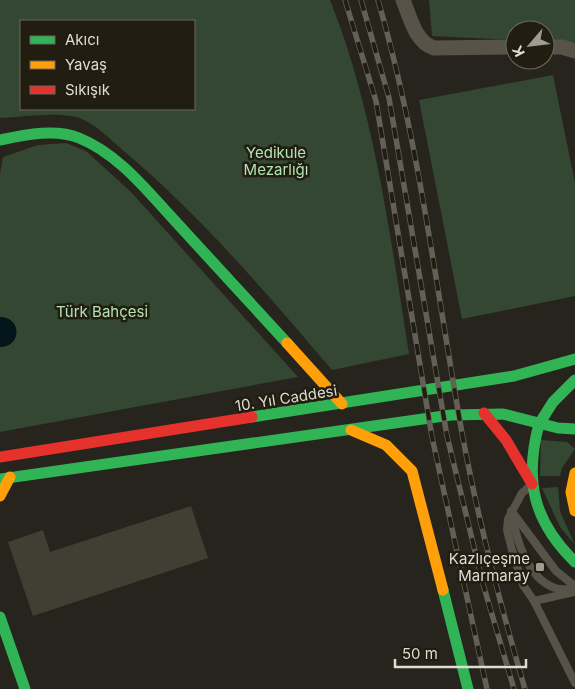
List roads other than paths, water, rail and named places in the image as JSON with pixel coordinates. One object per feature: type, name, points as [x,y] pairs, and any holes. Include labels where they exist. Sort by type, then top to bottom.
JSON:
[{"type":"main road","points":[[0,140],[61,135],[76,137],[94,145],[133,178],[167,213],[342,404]]},
{"type":"main road","name":"10. Yıl Caddesi","points":[[0,457],[514,376],[557,365],[572,356]]},
{"type":"main road","points":[[575,380],[553,402],[538,424],[530,471],[539,512],[549,532],[575,562]]},
{"type":"main road","points":[[484,413],[506,440],[532,484]]},
{"type":"main road","points":[[0,496],[5,478],[388,423],[484,413],[511,415],[538,424],[575,429]]},
{"type":"main road","points":[[350,429],[374,438],[394,449],[412,471],[468,689]]},
{"type":"main road","points":[[575,473],[571,481],[570,494],[575,511]]},
{"type":"main road","points":[[0,617],[25,689]]},
{"type":"street","points":[[403,0],[416,34],[425,45],[434,48],[505,47]]},
{"type":"street","points":[[555,47],[575,51]]},
{"type":"lane","points":[[532,484],[522,493],[511,511],[507,530],[523,585],[534,601],[575,683]]},
{"type":"lane","points":[[511,511],[525,557],[535,572],[544,582],[556,588],[575,589]]},
{"type":"lane","points":[[511,511],[556,572],[575,589]]},
{"type":"lane","points":[[534,601],[575,589]]},
{"type":"railway","points":[[345,0],[376,101],[432,437],[487,689]]},
{"type":"railway","points":[[361,0],[389,98],[447,436],[483,584],[514,689]]},
{"type":"railway","points":[[378,0],[405,107],[416,161],[462,433],[475,498],[498,594],[525,689]]},
{"type":"place","name":"Kazlıçeşme Marmaray","points":[[540,567]]},
{"type":"park label","name":"Yedikule Mezarlığı","points":[[276,160]]},
{"type":"park label","name":"Türk Bahçesi","points":[[102,311]]}]
